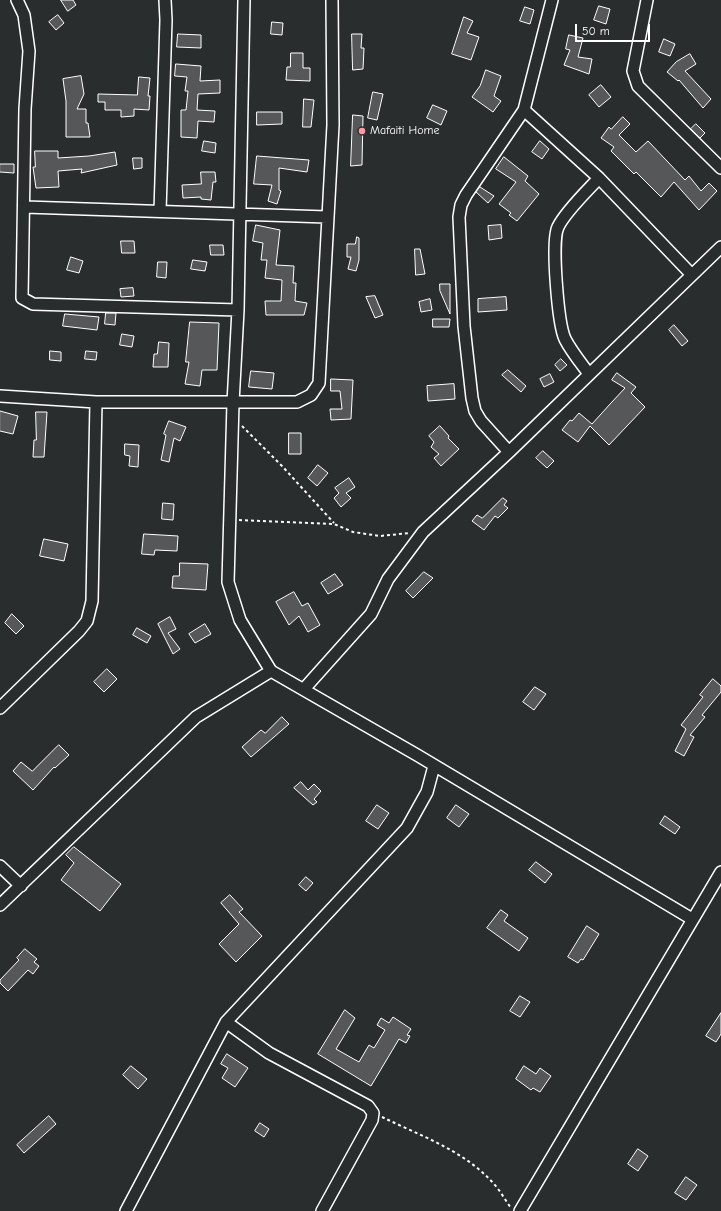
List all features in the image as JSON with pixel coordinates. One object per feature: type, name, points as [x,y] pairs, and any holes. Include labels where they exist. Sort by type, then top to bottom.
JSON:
[{"type":"street","points":[[17,0],[24,16],[29,51],[25,116],[22,297],[30,303],[238,310]]},
{"type":"street","points":[[160,211],[166,20],[165,0]]},
{"type":"street","points":[[244,0],[238,310],[233,403],[228,582],[240,620],[271,670],[692,919]]},
{"type":"street","points":[[0,396],[96,402],[233,403],[297,402],[311,395],[319,383],[327,217],[334,125],[332,0]]},
{"type":"street","points":[[509,452],[481,421],[475,411],[472,398],[464,326],[459,218],[460,205],[524,110],[552,0]]},
{"type":"street","points":[[647,0],[633,71],[634,80],[641,89],[721,168]]},
{"type":"street","points":[[524,110],[599,178],[692,275]]},
{"type":"street","points":[[589,374],[566,340],[560,322],[555,237],[562,221],[599,178]]},
{"type":"street","points":[[24,207],[327,217]]},
{"type":"street","points":[[304,689],[372,614],[388,579],[424,532],[721,247]]},
{"type":"street","points":[[0,708],[79,631],[88,617],[92,601],[96,402]]},
{"type":"street","points":[[0,905],[196,717],[271,670]]},
{"type":"street","points":[[126,1211],[226,1022],[407,828],[427,792],[434,766]]},
{"type":"street","points":[[0,866],[21,886]]},
{"type":"street","points":[[520,1211],[721,872]]},
{"type":"street","points":[[226,1022],[269,1053],[368,1106],[373,1112],[372,1120],[322,1211]]},
{"type":"path","points":[[233,417],[282,466],[334,524]]},
{"type":"path","points":[[229,519],[334,524],[353,532],[380,536],[424,532]]},
{"type":"path","points":[[373,1112],[443,1146],[475,1166],[494,1183],[513,1211]]},
{"type":"building","points":[[61,0],[73,0],[76,5],[68,11]]},
{"type":"building","points":[[599,6],[610,9],[606,24],[594,20]]},
{"type":"building","points":[[525,7],[534,10],[530,24],[520,21]]},
{"type":"building","points":[[58,15],[64,23],[56,30],[49,22]]},
{"type":"building","points":[[464,17],[473,21],[467,33],[479,37],[471,60],[452,54]]},
{"type":"building","points":[[272,22],[283,23],[282,35],[271,34]]},
{"type":"building","points":[[178,34],[201,35],[201,48],[177,47]]},
{"type":"building","points":[[352,34],[362,34],[361,48],[364,48],[363,69],[353,70]]},
{"type":"building","points":[[569,35],[583,38],[578,57],[592,59],[589,74],[564,65],[570,50],[566,49]]},
{"type":"building","points":[[664,39],[675,44],[670,56],[659,52]]},
{"type":"building","points":[[291,53],[303,53],[303,68],[310,68],[310,81],[286,80],[287,67],[290,67]]},
{"type":"building","points":[[690,54],[696,64],[685,71],[711,99],[703,108],[679,80],[678,81],[667,72],[676,62]]},
{"type":"building","points":[[176,64],[201,66],[200,81],[220,80],[220,93],[198,94],[197,110],[215,111],[214,122],[198,121],[197,138],[181,137],[181,110],[186,110],[188,91],[185,91],[187,77],[175,76]]},
{"type":"building","points":[[486,70],[501,76],[494,96],[501,101],[493,112],[472,97],[480,86]]},
{"type":"building","points":[[81,76],[84,94],[77,109],[86,109],[86,123],[88,123],[90,137],[66,137],[66,101],[63,79]]},
{"type":"building","points":[[139,77],[150,78],[148,96],[150,96],[149,110],[134,109],[134,116],[121,117],[121,110],[105,110],[105,102],[98,102],[98,94],[137,95]]},
{"type":"building","points":[[601,85],[611,97],[599,107],[589,95]]},
{"type":"building","points":[[373,92],[383,94],[377,120],[368,118]]},
{"type":"building","points":[[304,99],[314,100],[311,127],[303,127]]},
{"type":"building","points":[[433,105],[447,111],[441,125],[427,118]]},
{"type":"building","points":[[257,112],[282,112],[282,124],[257,125]]},
{"type":"building","points":[[353,115],[363,116],[362,165],[351,166]]},
{"type":"building","points":[[623,117],[630,124],[619,135],[636,152],[648,141],[685,180],[689,176],[701,191],[709,183],[717,191],[699,210],[674,182],[661,197],[636,172],[634,174],[611,151],[614,147],[601,138],[609,127],[611,129]]},
{"type":"building","points":[[696,124],[705,133],[700,138],[691,129]]},
{"type":"building","points":[[204,141],[216,143],[215,153],[202,151]]},
{"type":"building","points":[[540,141],[549,149],[542,159],[532,152]]},
{"type":"building","points":[[35,151],[58,151],[58,158],[89,156],[115,152],[117,165],[81,173],[82,169],[58,171],[59,187],[36,188],[33,167],[35,167]]},
{"type":"building","points":[[257,156],[309,160],[307,172],[279,168],[279,190],[281,191],[277,204],[268,201],[272,185],[254,184]]},
{"type":"building","points":[[504,157],[528,176],[525,181],[539,194],[517,221],[509,215],[511,213],[499,204],[516,182],[496,169]]},
{"type":"building","points":[[133,158],[142,158],[142,168],[134,169]]},
{"type":"building","points":[[0,164],[14,164],[14,173],[0,172]]},
{"type":"building","points":[[201,172],[215,172],[216,182],[213,182],[211,200],[201,199],[201,197],[183,198],[182,185],[201,184]]},
{"type":"building","points":[[480,187],[494,196],[488,203],[476,192]]},
{"type":"building","points":[[256,225],[280,230],[276,265],[294,266],[293,283],[296,283],[295,301],[307,303],[304,315],[266,315],[265,301],[281,301],[282,280],[265,278],[267,260],[261,260],[263,243],[253,241]]},
{"type":"building","points":[[501,225],[502,238],[489,240],[488,226]]},
{"type":"building","points":[[357,237],[359,238],[359,260],[356,271],[348,269],[351,257],[347,257],[347,244],[355,244]]},
{"type":"building","points":[[121,241],[134,241],[135,253],[122,253]]},
{"type":"building","points":[[210,245],[223,245],[224,255],[211,255]]},
{"type":"building","points":[[415,249],[420,249],[425,274],[416,275]]},
{"type":"building","points":[[71,257],[83,261],[79,273],[67,270]]},
{"type":"building","points":[[193,260],[207,262],[205,271],[191,269]]},
{"type":"building","points":[[158,262],[167,262],[166,278],[157,277]]},
{"type":"building","points":[[440,284],[450,284],[450,314],[440,291]]},
{"type":"building","points":[[133,288],[134,296],[121,297],[120,289]]},
{"type":"building","points":[[375,296],[383,315],[375,318],[366,297]]},
{"type":"building","points":[[506,297],[507,310],[478,312],[478,299]]},
{"type":"building","points":[[430,299],[432,310],[421,312],[419,302]]},
{"type":"building","points":[[106,313],[116,313],[115,325],[105,324]]},
{"type":"building","points":[[65,314],[99,317],[97,330],[63,326]]},
{"type":"building","points":[[433,319],[450,319],[449,327],[433,327]]},
{"type":"building","points":[[190,322],[219,323],[217,370],[202,370],[200,386],[185,384],[189,362],[186,362]]},
{"type":"building","points":[[674,325],[688,341],[682,346],[669,330]]},
{"type":"building","points":[[122,334],[134,336],[132,347],[120,345]]},
{"type":"building","points":[[159,342],[169,343],[168,367],[153,367],[154,354],[157,354]]},
{"type":"building","points":[[50,351],[61,352],[61,361],[50,360]]},
{"type":"building","points":[[86,351],[97,352],[96,360],[85,359]]},
{"type":"building","points":[[561,359],[567,365],[560,371],[555,365]]},
{"type":"building","points":[[508,370],[526,386],[521,392],[502,375]]},
{"type":"building","points":[[251,371],[274,373],[272,389],[249,387]]},
{"type":"building","points":[[617,373],[636,387],[631,393],[645,407],[609,445],[590,426],[578,442],[562,430],[570,420],[572,421],[579,413],[592,424],[625,388],[612,380]]},
{"type":"building","points":[[550,374],[554,382],[544,387],[540,379]]},
{"type":"building","points":[[331,379],[353,380],[351,419],[331,420],[330,409],[342,409],[340,391],[331,391]]},
{"type":"building","points":[[454,384],[455,399],[428,401],[427,386]]},
{"type":"building","points":[[0,411],[18,416],[13,434],[0,431]]},
{"type":"building","points":[[36,412],[47,412],[44,457],[33,457],[34,440],[36,440]]},
{"type":"building","points":[[169,421],[186,427],[180,441],[174,438],[169,462],[161,460],[166,435],[164,434]]},
{"type":"building","points":[[440,426],[449,436],[448,438],[459,449],[441,466],[434,458],[439,454],[431,447],[434,442],[429,436]]},
{"type":"building","points":[[289,433],[301,433],[301,454],[289,454]]},
{"type":"building","points":[[125,444],[139,445],[138,467],[129,466],[130,456],[125,455]]},
{"type":"building","points":[[543,451],[554,461],[547,468],[536,458]]},
{"type":"building","points":[[318,465],[328,473],[317,486],[308,478]]},
{"type":"building","points":[[349,478],[355,487],[346,493],[351,498],[341,507],[334,498],[339,493],[335,488]]},
{"type":"building","points":[[503,498],[507,501],[504,505],[508,508],[498,518],[495,516],[484,530],[472,521],[477,515],[482,518]]},
{"type":"building","points":[[163,503],[174,504],[173,520],[162,519]]},
{"type":"building","points":[[144,534],[178,536],[177,551],[155,550],[154,555],[142,554]]},
{"type":"building","points":[[44,539],[68,544],[64,561],[40,556]]},
{"type":"building","points":[[180,563],[208,564],[206,590],[172,588],[173,576],[179,576]]},
{"type":"building","points":[[424,572],[433,578],[413,598],[406,591]]},
{"type":"building","points":[[335,574],[343,585],[328,594],[321,583]]},
{"type":"building","points":[[294,592],[302,606],[308,603],[320,625],[308,632],[299,616],[289,625],[276,602]]},
{"type":"building","points":[[12,614],[24,626],[16,634],[5,623]]},
{"type":"building","points":[[170,617],[176,629],[168,633],[180,649],[173,654],[158,624]]},
{"type":"building","points":[[205,624],[211,634],[195,643],[189,634]]},
{"type":"building","points":[[137,628],[151,636],[147,643],[133,635]]},
{"type":"building","points":[[107,669],[117,679],[104,692],[94,682]]},
{"type":"building","points":[[713,679],[721,686],[721,692],[702,715],[705,717],[690,735],[694,737],[684,756],[675,751],[686,729],[681,725],[703,697],[700,695]]},
{"type":"building","points":[[535,687],[546,694],[534,710],[523,702]]},
{"type":"building","points":[[282,717],[289,724],[251,757],[242,747],[261,730],[265,733]]},
{"type":"building","points":[[59,745],[69,755],[55,768],[54,767],[33,790],[13,771],[21,762],[32,771]]},
{"type":"building","points":[[301,782],[308,790],[314,784],[321,791],[314,799],[317,802],[313,805],[294,788]]},
{"type":"building","points":[[377,805],[389,813],[378,829],[366,821]]},
{"type":"building","points":[[456,805],[469,814],[459,827],[447,818]]},
{"type":"building","points":[[665,816],[680,827],[675,834],[660,824]]},
{"type":"building","points":[[74,847],[121,884],[100,911],[61,880],[74,863],[66,855]]},
{"type":"building","points":[[536,862],[552,874],[545,883],[529,870]]},
{"type":"building","points":[[306,877],[313,883],[306,891],[299,885]]},
{"type":"building","points":[[230,895],[243,909],[239,912],[262,936],[236,962],[219,944],[239,924],[221,903]]},
{"type":"building","points":[[501,910],[508,915],[504,921],[528,938],[519,951],[487,928]]},
{"type":"building","points":[[587,926],[599,934],[583,960],[581,959],[578,963],[568,957]]},
{"type":"building","points":[[25,949],[37,959],[34,962],[39,966],[33,974],[28,970],[8,991],[0,983],[0,980],[19,960],[17,958]]},
{"type":"building","points":[[520,996],[530,1002],[520,1017],[510,1011]]},
{"type":"building","points":[[345,1010],[355,1018],[336,1049],[359,1062],[369,1045],[374,1048],[385,1030],[377,1025],[381,1018],[389,1023],[393,1017],[411,1029],[407,1035],[410,1036],[406,1043],[399,1039],[371,1086],[318,1054]]},
{"type":"building","points":[[721,1013],[721,1034],[716,1042],[706,1036]]},
{"type":"building","points":[[227,1054],[248,1068],[235,1087],[222,1078],[228,1068],[221,1064]]},
{"type":"building","points":[[131,1066],[147,1079],[138,1089],[123,1075]]},
{"type":"building","points":[[524,1066],[536,1074],[540,1068],[551,1076],[540,1092],[533,1088],[531,1090],[516,1079]]},
{"type":"building","points":[[49,1116],[56,1124],[24,1153],[17,1145]]},
{"type":"building","points":[[260,1123],[269,1129],[264,1137],[255,1131]]},
{"type":"building","points":[[638,1149],[648,1156],[638,1171],[628,1164]]},
{"type":"building","points":[[686,1177],[697,1185],[686,1200],[675,1193]]},
{"type":"place","name":"Mafaiti Home","points":[[362,131]]}]
